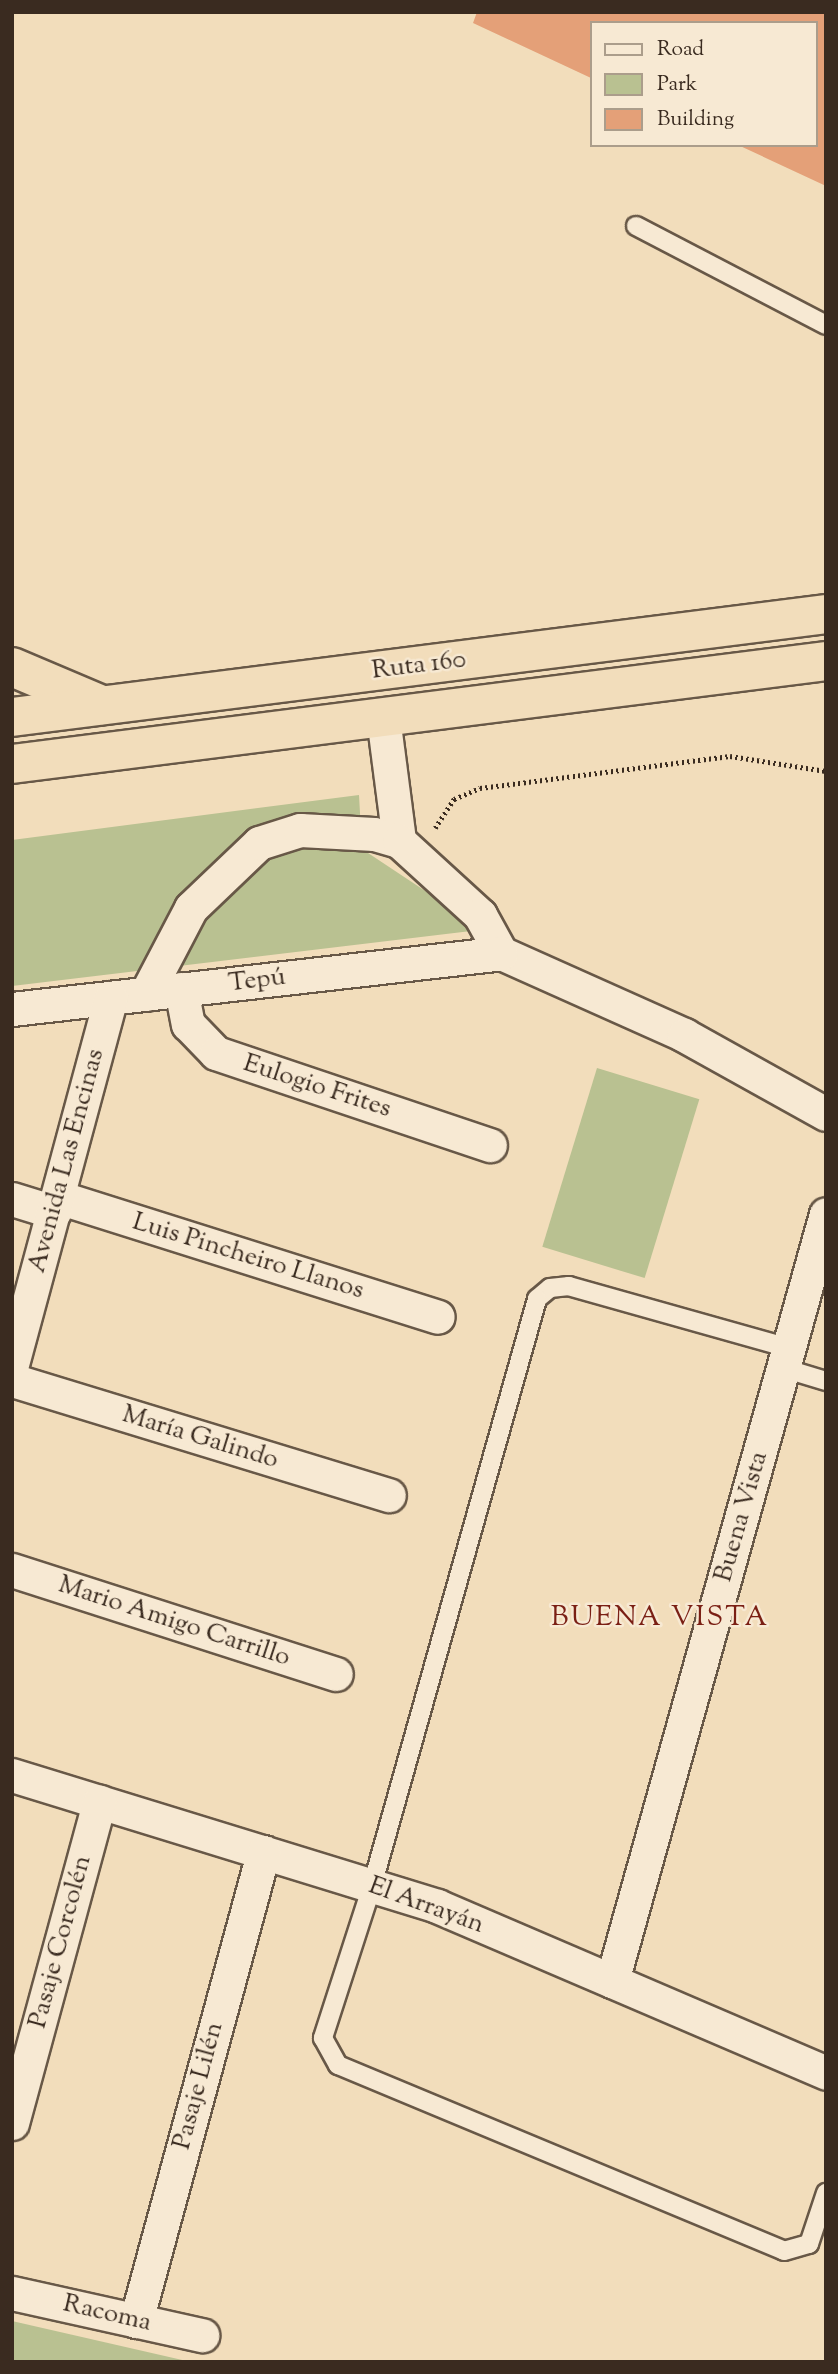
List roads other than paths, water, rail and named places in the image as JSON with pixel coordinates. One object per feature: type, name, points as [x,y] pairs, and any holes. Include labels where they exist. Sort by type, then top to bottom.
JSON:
[{"type":"highway","name":"Ruta 160","points":[[12,717],[826,614]]},
{"type":"highway","name":"Ruta 160","points":[[12,764],[826,661]]},
{"type":"highway","points":[[12,667],[104,706]]},
{"type":"street","points":[[383,717],[399,841]]},
{"type":"street","points":[[146,994],[191,908],[259,844],[322,829],[399,841],[488,923],[501,953],[684,1035],[826,1114]]},
{"type":"street","name":"Tepú","points":[[12,1009],[501,953]]},
{"type":"street","name":"Eulogio Frites","points":[[181,989],[188,1024],[216,1053],[490,1145]]},
{"type":"street","name":"Avenida Las Encinas","points":[[12,1364],[111,998]]},
{"type":"street","name":"Luis Pincheiro Llanos","points":[[12,1199],[56,1205],[438,1317]]},
{"type":"street","name":"Buena Vista","points":[[612,1981],[826,1214]]},
{"type":"street","name":"María Galindo","points":[[12,1380],[389,1495]]},
{"type":"street","name":"Mario Amigo Carrillo","points":[[12,1570],[336,1674]]},
{"type":"street","name":"El Arrayán","points":[[12,1776],[437,1906],[826,2074]]},
{"type":"street","name":"Pasaje Corcolén","points":[[12,2123],[99,1802]]},
{"type":"street","name":"Pasaje Lilén","points":[[136,2320],[263,1852]]},
{"type":"street","name":"Racoma","points":[[12,2293],[202,2335]]},
{"type":"lane","points":[[636,226],[826,326]]},
{"type":"lane","points":[[826,1381],[786,1358],[569,1286],[550,1288],[537,1299],[372,1886],[324,2025],[326,2050],[338,2064],[784,2251],[809,2244],[826,2193]]},
{"type":"district","name":"BUENA VISTA","points":[[660,1618]]}]
